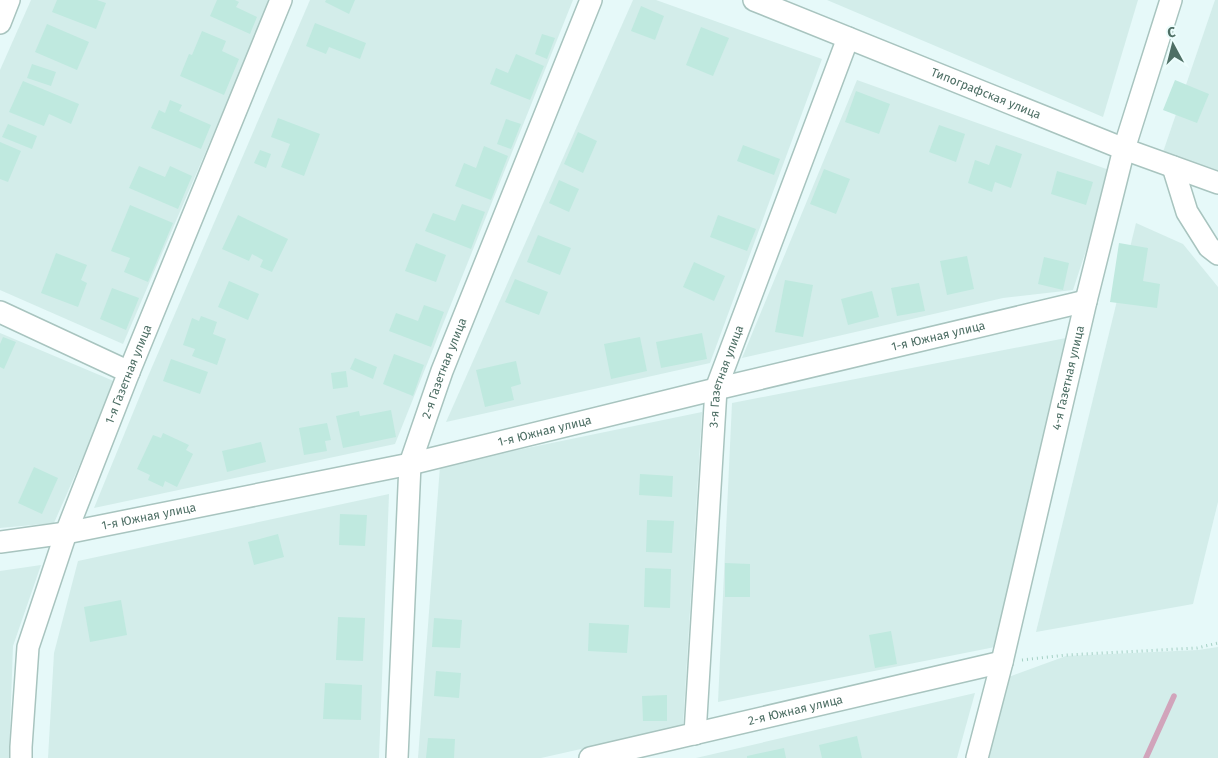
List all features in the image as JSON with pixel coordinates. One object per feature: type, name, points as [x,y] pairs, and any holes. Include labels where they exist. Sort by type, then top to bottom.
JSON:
[{"type":"street","points":[[0,22],[9,0]]},
{"type":"street","name":"1-я Газетная улица","points":[[21,758],[20,747],[28,647],[66,533],[129,372],[281,0]]},
{"type":"street","name":"2-я Газетная улица","points":[[397,758],[410,464],[442,372],[591,0]]},
{"type":"street","name":"Типографская улица","points":[[754,0],[1124,149],[1218,183]]},
{"type":"street","name":"4-я Газетная улица","points":[[977,758],[1002,662],[1086,301],[1124,149],[1172,0]]},
{"type":"street","name":"3-я Газетная улица","points":[[695,734],[716,389],[848,38]]},
{"type":"street","points":[[1173,167],[1187,212],[1209,247],[1218,254]]},
{"type":"street","name":"1-я Южная улица","points":[[0,542],[66,533],[410,464],[1086,301]]},
{"type":"street","points":[[0,312],[129,372]]},
{"type":"street","name":"2-я Южная улица","points":[[590,758],[1002,662]]},
{"type":"path","points":[[1002,662],[1066,655],[1197,648],[1218,643]]},
{"type":"shaded area","points":[[31,0],[271,0],[123,344],[0,290],[0,70]]},
{"type":"shaded area","points":[[310,0],[573,0],[395,444],[94,508],[146,381]]},
{"type":"shaded area","points":[[633,0],[656,0],[822,59],[710,363],[446,422]]},
{"type":"shaded area","points":[[827,0],[1138,0],[1103,117]]},
{"type":"shaded area","points":[[1215,0],[1218,0],[1218,180],[1161,158]]},
{"type":"shaded area","points":[[857,80],[1112,171],[1073,290],[1003,298],[742,358]]},
{"type":"shaded area","points":[[1136,223],[1183,244],[1218,287],[1218,502],[1193,604],[1036,632]]},
{"type":"shaded area","points":[[0,333],[116,382],[54,523],[0,528]]},
{"type":"shaded area","points":[[1066,338],[995,647],[718,702],[732,403]]},
{"type":"shaded area","points":[[702,412],[683,726],[541,758],[418,758],[440,466]]},
{"type":"shaded area","points":[[389,494],[379,758],[48,758],[54,653],[78,561]]},
{"type":"shaded area","points":[[41,565],[13,646],[9,758],[0,758],[0,571]]},
{"type":"shaded area","points":[[1218,647],[1218,758],[988,758],[1006,678],[1066,656],[1198,650]]},
{"type":"shaded area","points":[[975,693],[957,758],[696,758]]},
{"type":"building","points":[[57,0],[97,0],[106,3],[96,29],[52,12]]},
{"type":"building","points":[[217,0],[235,0],[239,2],[236,7],[257,17],[250,34],[210,16]]},
{"type":"building","points":[[326,0],[355,0],[349,14],[325,2]]},
{"type":"building","points":[[641,6],[664,16],[655,40],[631,31]]},
{"type":"building","points":[[315,23],[366,43],[360,59],[329,47],[326,54],[306,46]]},
{"type":"building","points":[[47,24],[89,42],[77,70],[35,52]]},
{"type":"building","points":[[701,27],[729,38],[713,76],[686,65]]},
{"type":"building","points":[[202,31],[226,41],[222,51],[239,59],[224,95],[180,76],[189,54],[192,55]]},
{"type":"building","points":[[542,34],[555,38],[547,59],[535,54]]},
{"type":"building","points":[[516,54],[544,66],[530,100],[490,84],[496,68],[508,73]]},
{"type":"building","points":[[32,64],[56,72],[51,86],[27,78]]},
{"type":"building","points":[[1175,80],[1209,94],[1197,123],[1163,110]]},
{"type":"building","points":[[23,81],[79,104],[71,124],[49,114],[44,126],[9,112]]},
{"type":"building","points":[[856,91],[890,104],[879,134],[845,122]]},
{"type":"building","points":[[170,100],[182,105],[179,111],[211,125],[201,149],[151,128],[159,110],[165,113]]},
{"type":"building","points":[[278,118],[320,134],[304,176],[281,167],[290,144],[271,137]]},
{"type":"building","points":[[506,119],[521,124],[511,149],[497,144]]},
{"type":"building","points":[[8,124],[37,136],[32,149],[2,137]]},
{"type":"building","points":[[939,125],[965,134],[956,162],[929,152]]},
{"type":"building","points":[[578,132],[597,141],[583,173],[564,164]]},
{"type":"building","points":[[0,142],[21,151],[8,182],[0,179]]},
{"type":"building","points":[[743,145],[780,159],[774,175],[737,161]]},
{"type":"building","points":[[996,145],[1022,154],[1011,188],[995,182],[992,192],[968,183],[975,160],[989,165]]},
{"type":"building","points":[[484,146],[508,156],[491,200],[455,186],[464,163],[476,168]]},
{"type":"building","points":[[260,150],[271,154],[266,168],[254,163]]},
{"type":"building","points":[[139,166],[165,177],[170,166],[192,176],[178,209],[129,188]]},
{"type":"building","points":[[824,169],[850,179],[836,214],[810,204]]},
{"type":"building","points":[[1057,171],[1093,182],[1086,205],[1051,194]]},
{"type":"building","points":[[559,180],[579,189],[569,212],[549,203]]},
{"type":"building","points":[[462,204],[485,212],[471,249],[425,231],[433,213],[455,221]]},
{"type":"building","points":[[130,205],[173,223],[148,282],[124,272],[130,258],[111,251]]},
{"type":"building","points":[[238,215],[288,239],[272,272],[260,267],[263,260],[252,254],[249,261],[222,249]]},
{"type":"building","points":[[718,215],[756,229],[747,251],[710,237]]},
{"type":"building","points":[[538,235],[571,248],[560,275],[527,262]]},
{"type":"building","points":[[416,243],[446,255],[436,282],[405,271]]},
{"type":"building","points":[[1119,243],[1148,248],[1143,281],[1160,284],[1157,308],[1110,302]]},
{"type":"building","points":[[56,253],[87,265],[81,280],[87,283],[78,307],[41,293]]},
{"type":"building","points":[[967,256],[974,289],[947,295],[940,261]]},
{"type":"building","points":[[1044,257],[1069,263],[1063,290],[1038,284]]},
{"type":"building","points":[[694,262],[725,276],[714,301],[683,287]]},
{"type":"building","points":[[515,279],[548,292],[539,315],[505,302]]},
{"type":"building","points":[[785,280],[813,285],[803,337],[775,332]]},
{"type":"building","points":[[229,281],[259,294],[248,320],[218,307]]},
{"type":"building","points":[[919,283],[925,311],[897,316],[891,288]]},
{"type":"building","points":[[112,288],[139,298],[126,330],[100,319]]},
{"type":"building","points":[[872,291],[879,317],[848,325],[841,299]]},
{"type":"building","points":[[424,305],[444,312],[431,347],[389,331],[396,313],[418,321]]},
{"type":"building","points":[[201,316],[217,322],[213,334],[226,339],[217,365],[192,356],[195,349],[183,345],[192,318],[199,321]]},
{"type":"building","points":[[702,333],[707,359],[661,368],[656,342]]},
{"type":"building","points":[[3,337],[16,342],[4,369],[0,367],[0,344]]},
{"type":"building","points":[[640,337],[647,371],[611,379],[604,344]]},
{"type":"building","points":[[394,354],[424,365],[413,396],[383,384]]},
{"type":"building","points":[[355,358],[377,367],[373,379],[350,369]]},
{"type":"building","points":[[171,359],[208,372],[200,394],[163,381]]},
{"type":"building","points":[[516,361],[521,384],[511,387],[514,400],[485,407],[476,370]]},
{"type":"building","points":[[346,371],[348,387],[333,389],[331,373]]},
{"type":"building","points":[[391,410],[396,437],[343,448],[336,416],[359,411],[360,416]]},
{"type":"building","points":[[327,423],[331,440],[325,441],[327,451],[304,455],[299,428]]},
{"type":"building","points":[[163,433],[189,445],[186,450],[193,454],[177,487],[165,481],[163,487],[148,480],[150,475],[137,469],[153,435],[161,438]]},
{"type":"building","points":[[261,442],[266,462],[227,472],[222,451]]},
{"type":"building","points":[[34,467],[58,478],[42,514],[18,503]]},
{"type":"building","points":[[640,474],[673,476],[672,497],[639,495]]},
{"type":"building","points":[[340,514],[367,515],[365,546],[339,545]]},
{"type":"building","points":[[647,520],[674,521],[672,553],[646,552]]},
{"type":"building","points":[[278,534],[284,557],[254,565],[248,542]]},
{"type":"building","points":[[725,563],[750,564],[750,597],[725,597]]},
{"type":"building","points":[[645,568],[671,569],[670,608],[644,607]]},
{"type":"building","points":[[121,600],[127,635],[90,642],[84,607]]},
{"type":"building","points":[[338,617],[365,618],[363,661],[336,660]]},
{"type":"building","points":[[434,618],[462,620],[460,648],[432,647]]},
{"type":"building","points":[[589,623],[629,625],[627,653],[588,651]]},
{"type":"building","points":[[891,631],[897,664],[875,668],[869,635]]},
{"type":"building","points":[[436,671],[461,673],[459,698],[434,696]]},
{"type":"building","points":[[325,683],[362,685],[361,720],[323,719]]},
{"type":"building","points":[[667,695],[667,721],[643,721],[642,696]]},
{"type":"building","points":[[857,736],[862,758],[822,758],[819,745]]},
{"type":"building","points":[[428,738],[455,739],[454,758],[426,758]]},
{"type":"building","points":[[784,748],[786,758],[747,758],[747,756]]},
{"type":"waterway","points":[[1146,758],[1174,696]]}]
